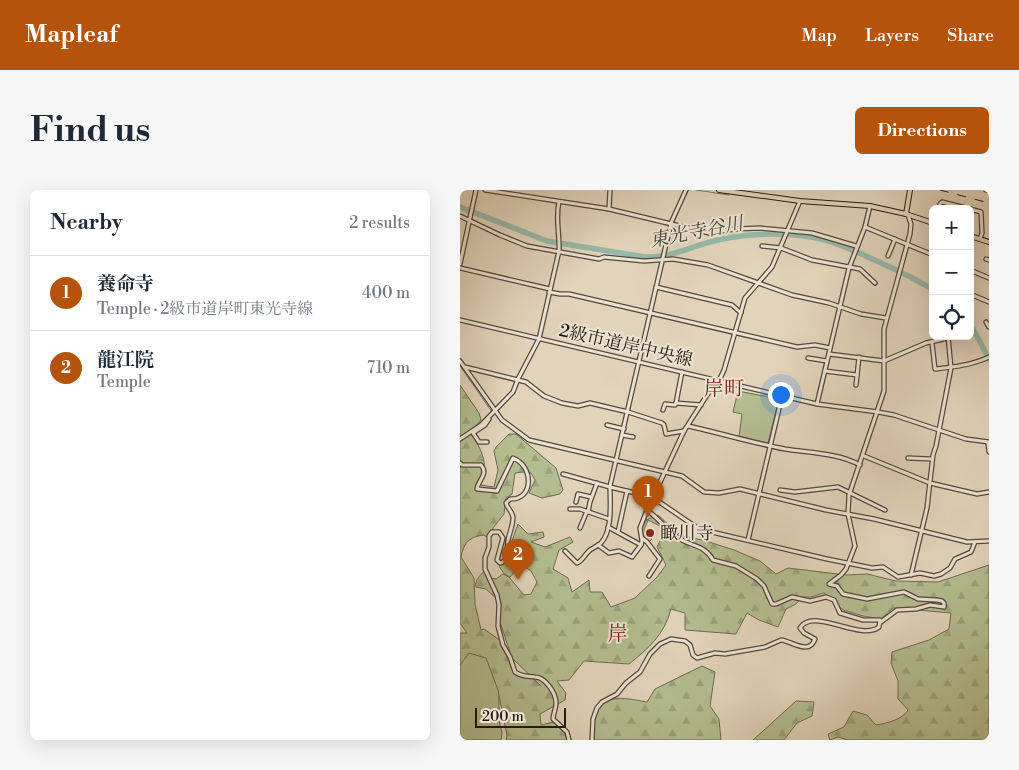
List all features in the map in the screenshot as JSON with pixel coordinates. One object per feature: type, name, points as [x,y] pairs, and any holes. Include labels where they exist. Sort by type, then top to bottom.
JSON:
[{"type":"main road","points":[[719,190],[800,201],[870,206],[907,214],[929,222]]},
{"type":"main road","points":[[907,214],[910,190]]},
{"type":"main road","points":[[974,237],[989,242]]},
{"type":"street","points":[[476,190],[460,266],[560,294],[569,294],[797,347],[815,345],[830,348]]},
{"type":"street","points":[[484,190],[609,209],[709,233],[748,228],[826,236],[856,248]]},
{"type":"street","points":[[609,209],[610,190]]},
{"type":"street","points":[[565,551],[576,563],[598,545],[605,536],[609,519],[610,487],[656,287],[671,224],[686,190]]},
{"type":"street","points":[[598,545],[609,553],[619,551],[632,557],[641,545],[640,528],[652,497],[684,431],[724,370],[745,298],[772,267],[800,201]]},
{"type":"street","points":[[460,439],[481,425],[512,396],[518,379],[538,339],[559,251],[560,237],[556,221],[559,202]]},
{"type":"street","points":[[940,205],[942,202],[954,205]]},
{"type":"street","points":[[817,404],[849,268],[865,227],[870,206]]},
{"type":"street","points":[[974,210],[981,212],[982,233],[980,239]]},
{"type":"street","points":[[592,740],[593,719],[597,708],[602,702],[617,694],[626,683],[640,672],[650,654],[663,642],[671,639],[685,640],[690,645],[693,655],[697,658],[715,653],[725,654],[765,647],[781,640],[804,648],[814,642],[813,637],[804,633],[800,628],[809,621],[837,624],[861,632],[869,632],[878,629],[880,623],[897,610],[916,609],[930,605],[944,607],[942,600],[918,599],[904,592],[884,595],[870,600],[846,596],[837,586],[829,584],[841,575],[855,542],[848,514],[851,492],[884,392],[884,329],[911,230],[907,214]]},
{"type":"street","points":[[460,216],[527,246],[599,259],[604,257],[644,261],[672,259],[708,265],[792,295],[840,306],[862,314],[886,318]]},
{"type":"street","points":[[865,227],[929,253]]},
{"type":"street","points":[[888,256],[895,240]]},
{"type":"street","points":[[762,246],[781,248],[812,260],[860,269],[875,283]]},
{"type":"street","points":[[974,272],[989,278]]},
{"type":"street","points":[[656,287],[732,305],[741,313]]},
{"type":"street","points":[[972,295],[989,302]]},
{"type":"street","name":"2級市道岸中央線","points":[[460,320],[817,404],[878,412],[966,439],[988,442]]},
{"type":"street","points":[[986,322],[989,327]]},
{"type":"street","points":[[829,354],[884,361],[926,343],[940,340]]},
{"type":"street","points":[[911,575],[927,508],[932,459],[951,368],[948,340]]},
{"type":"street","points":[[932,343],[935,368],[951,368],[987,358]]},
{"type":"street","points":[[808,358],[828,361]]},
{"type":"street","points":[[856,385],[859,358]]},
{"type":"street","points":[[460,361],[493,412],[529,440],[682,476],[704,492],[719,493],[740,489],[967,542],[989,541]]},
{"type":"street","points":[[464,366],[526,382],[544,396],[562,403],[578,406],[590,403],[662,423],[666,434],[684,431]]},
{"type":"street","points":[[825,371],[857,375]]},
{"type":"street","points":[[676,403],[682,372]]},
{"type":"street","points":[[748,540],[782,396]]},
{"type":"street","points":[[663,410],[665,404],[701,405]]},
{"type":"street","points":[[486,442],[479,442],[473,433],[485,425],[493,412]]},
{"type":"street","points":[[607,424],[624,429]]},
{"type":"street","points":[[688,426],[770,446],[825,455],[860,464]]},
{"type":"street","points":[[622,435],[633,438]]},
{"type":"street","points":[[988,442],[989,452]]},
{"type":"street","points":[[864,456],[930,483],[977,494],[989,492]]},
{"type":"street","points":[[460,463],[462,465],[481,465],[483,468],[484,476],[477,489],[497,491],[513,458],[518,461],[528,474],[528,485],[522,497],[510,499],[506,503],[512,515],[513,524],[508,540],[507,558],[502,563],[497,560],[503,538],[499,532],[492,532],[489,536],[489,547],[484,558],[485,569],[497,595],[499,605],[498,626],[503,645],[516,672],[522,676],[538,677],[544,680],[556,698],[553,719],[567,732],[569,740]]},
{"type":"street","points":[[908,458],[932,459]]},
{"type":"street","points":[[563,474],[652,497],[699,529],[828,559],[872,568],[883,567],[898,577],[920,573],[934,576],[941,574],[950,568],[956,559],[971,552],[975,542]]},
{"type":"street","points":[[580,528],[597,483]]},
{"type":"street","points":[[780,490],[795,492],[835,486],[851,492],[885,510]]},
{"type":"street","points":[[618,532],[627,491]]},
{"type":"street","points":[[576,502],[578,494],[591,497]]},
{"type":"street","points":[[570,509],[587,511],[609,519]]},
{"type":"street","points":[[647,510],[675,536],[708,551],[713,560],[736,566],[756,579],[764,586],[772,604],[792,597],[810,601],[826,597],[834,600],[840,613],[863,620],[880,620],[880,623]]},
{"type":"street","points":[[608,527],[641,545]]},
{"type":"street","points":[[641,538],[647,542],[660,559],[649,576]]},
{"type":"green space","points":[[460,385],[479,413],[481,420],[470,432],[480,448],[484,459],[485,471],[484,477],[479,480],[480,485],[494,487],[498,470],[494,451],[509,434],[516,434],[556,468],[563,490],[560,494],[542,498],[529,493],[535,480],[531,473],[515,473],[512,494],[506,498],[504,514],[493,528],[490,540],[484,535],[474,537],[468,541],[462,552],[461,557],[474,578],[475,604],[481,630],[484,629],[501,641],[513,672],[518,676],[532,678],[541,686],[512,658],[500,622],[501,603],[486,589],[476,587],[476,582],[485,570],[490,578],[496,579],[503,574],[509,577],[524,595],[531,594],[537,582],[531,571],[520,563],[512,541],[518,524],[528,534],[543,532],[544,537],[531,542],[545,547],[570,537],[573,542],[559,550],[553,569],[568,578],[572,592],[589,580],[590,592],[602,592],[611,607],[635,598],[657,577],[666,565],[657,547],[666,529],[648,520],[644,530],[646,535],[652,539],[648,543],[642,537],[641,530],[646,520],[658,515],[680,535],[734,550],[760,561],[776,574],[788,568],[846,575],[867,574],[896,581],[938,582],[989,565],[989,740],[848,740],[838,737],[830,740],[828,734],[844,727],[853,711],[867,715],[876,725],[894,720],[908,710],[898,699],[898,681],[891,663],[892,652],[929,640],[949,629],[951,613],[893,608],[881,619],[843,610],[824,593],[811,597],[802,597],[796,604],[786,609],[778,627],[747,613],[736,634],[685,630],[685,613],[671,609],[660,634],[629,664],[584,661],[569,680],[557,681],[566,693],[565,700],[540,714],[541,725],[554,722],[563,725],[569,740],[506,740],[507,736],[498,690],[486,658],[469,653],[460,665],[460,633],[467,633],[460,623]]},
{"type":"green space","points":[[738,391],[779,399],[768,443],[739,436],[742,414],[733,412]]},
{"type":"green space","points":[[510,553],[516,554],[520,565],[510,577],[504,574],[499,566],[505,563]]},
{"type":"green space","points":[[478,647],[499,669],[501,740],[460,740],[460,649]]},
{"type":"green space","points":[[702,666],[715,672],[710,706],[719,719],[721,740],[593,740],[593,714],[604,703],[620,698],[647,702],[655,689]]},
{"type":"green space","points":[[796,701],[814,702],[812,716],[797,723],[784,740],[753,740]]},
{"type":"waterway","points":[[667,250],[673,223],[688,190]]},
{"type":"waterway","points":[[696,190],[729,195],[730,193]]},
{"type":"waterway","name":"東光寺谷川","points":[[460,207],[547,241],[645,257],[675,253],[712,241],[735,237],[774,234],[813,237],[852,250],[929,288]]},
{"type":"waterway","name":"東光寺谷川","points":[[974,331],[989,359]]},
{"type":"waterway","points":[[460,366],[492,412],[497,415]]},
{"type":"railway","points":[[940,190],[989,203]]},
{"type":"place","name":"養命寺","points":[[648,517]]},
{"type":"place","name":"瞰川寺","points":[[650,533]]},
{"type":"place","name":"龍江院","points":[[518,580]]},
{"type":"district","name":"岸町","points":[[724,388]]},
{"type":"district","name":"岸","points":[[618,633]]}]
